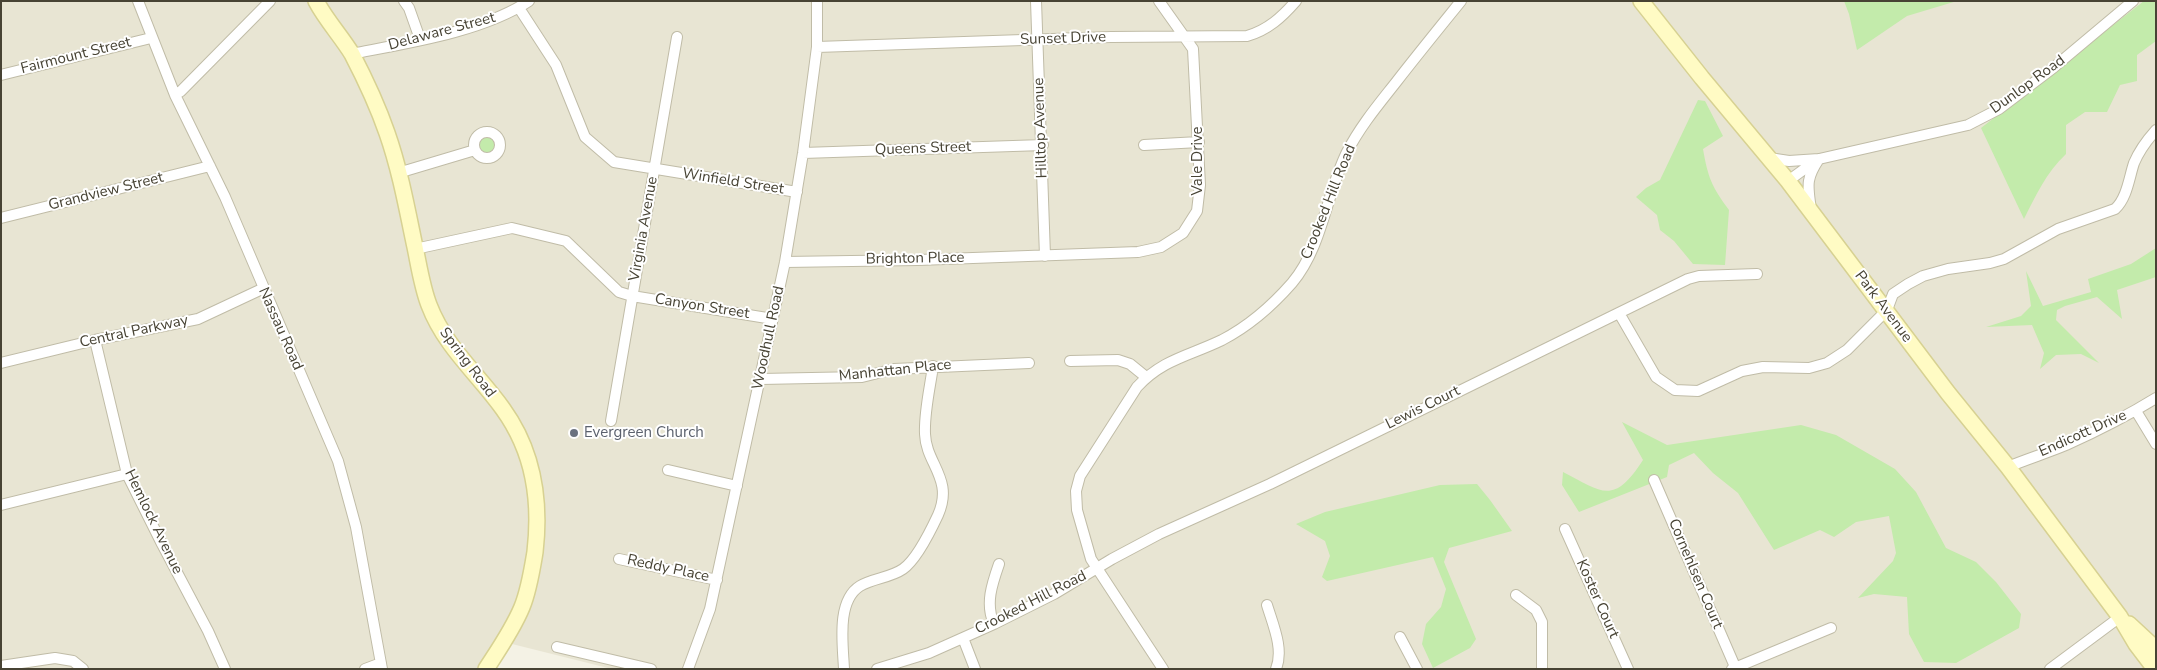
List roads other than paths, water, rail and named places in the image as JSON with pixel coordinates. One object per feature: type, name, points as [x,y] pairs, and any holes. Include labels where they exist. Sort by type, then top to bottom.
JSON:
[{"type":"main road","name":"Spring Road","points":[[316,1],[351,54],[387,133],[398,173],[423,288],[435,319],[452,349],[502,408],[516,430],[531,464],[536,487],[538,511],[536,544],[529,583],[523,605],[514,624],[486,669]]},
{"type":"main road","name":"Park Avenue","points":[[1641,1],[1702,78],[1788,180],[1948,393],[2008,467],[2120,617],[2154,669]]},
{"type":"main road","name":"Park Avenue","points":[[2120,617],[2156,649]]},
{"type":"street","name":"Nassau Road","points":[[138,1],[174,95],[210,166],[338,461],[361,548],[382,666]]},
{"type":"street","points":[[174,95],[270,1]]},
{"type":"street","points":[[404,1],[409,8],[420,39]]},
{"type":"street","name":"Delaware Street","points":[[351,54],[473,27],[519,8],[529,1]]},
{"type":"street","name":"Woodhull Road","points":[[688,669],[710,609],[717,580],[785,262],[803,153],[817,47],[816,1]]},
{"type":"street","name":"Hilltop Avenue","points":[[1036,1],[1043,145],[1045,256]]},
{"type":"street","name":"Vale Drive","points":[[1045,256],[1138,252],[1161,247],[1183,233],[1197,211],[1200,185],[1199,142],[1193,49],[1160,1]]},
{"type":"street","name":"Sunset Drive","points":[[817,47],[1037,39],[1247,36],[1260,32],[1272,24],[1296,1]]},
{"type":"street","name":"Crooked Hill Road","points":[[877,669],[904,662],[994,624],[1054,594],[1096,569],[1080,526],[1076,491],[1080,476],[1087,464],[1137,387],[1146,377],[1165,364],[1247,326],[1274,303],[1294,281],[1316,242],[1340,168],[1361,126],[1461,1]]},
{"type":"street","name":"Dunlop Road","points":[[1770,158],[1789,161],[1819,159],[1968,125],[1998,109],[2052,68],[2133,1]]},
{"type":"street","name":"Winfield Street","points":[[519,8],[556,65],[585,137],[614,162],[797,192]]},
{"type":"street","name":"Virginia Avenue","points":[[611,421],[678,37]]},
{"type":"street","name":"Fairmount Street","points":[[1,75],[151,38]]},
{"type":"street","points":[[1619,313],[1656,377],[1675,390],[1698,391],[1742,371],[1763,367],[1809,368],[1827,364],[1847,350],[1887,310],[1893,294],[1908,284],[1923,276],[1948,269],[1990,263],[2004,258],[2058,229],[2115,209],[2121,204],[2135,162],[2147,140],[2156,130]]},
{"type":"street","points":[[1144,145],[1199,142]]},
{"type":"street","name":"Queens Street","points":[[803,153],[1043,145]]},
{"type":"street","points":[[398,173],[475,150]]},
{"type":"street","points":[[1811,211],[1807,184],[1809,174],[1819,159]]},
{"type":"street","name":"Dunlop Road","points":[[1788,180],[1819,159]]},
{"type":"street","name":"Grandview Street","points":[[1,218],[210,166]]},
{"type":"street","name":"Canyon Street","points":[[415,249],[512,228],[566,241],[619,292],[632,296],[773,319]]},
{"type":"street","name":"Brighton Place","points":[[785,262],[1045,256]]},
{"type":"street","name":"Lewis Court","points":[[1096,569],[1159,534],[1270,484],[1693,277],[1757,274]]},
{"type":"street","name":"Central Parkway","points":[[1,363],[94,340],[198,319],[262,289]]},
{"type":"street","name":"Hemlock Avenue","points":[[94,340],[127,474],[208,631],[225,669]]},
{"type":"street","points":[[1070,361],[1118,360],[1130,364],[1146,377]]},
{"type":"street","name":"Manhattan Place","points":[[761,379],[862,377],[894,369],[1029,363]]},
{"type":"street","points":[[844,669],[844,621],[845,609],[850,596],[859,586],[904,569],[939,513],[941,481],[925,436],[933,366]]},
{"type":"street","name":"Endicott Drive","points":[[2008,467],[2065,445],[2156,398]]},
{"type":"street","points":[[2136,410],[2156,444]]},
{"type":"street","points":[[668,470],[737,486]]},
{"type":"street","points":[[1,505],[127,474]]},
{"type":"street","name":"Cornehlsen Court","points":[[1654,480],[1735,668]]},
{"type":"street","name":"Koster Court","points":[[1566,529],[1628,669]]},
{"type":"street","name":"Reddy Place","points":[[619,559],[717,580]]},
{"type":"street","points":[[994,624],[990,616],[989,599],[998,564]]},
{"type":"street","points":[[1096,569],[1116,595],[1163,669]]},
{"type":"street","points":[[1516,595],[1536,610],[1542,622],[1542,669]]},
{"type":"street","points":[[1267,606],[1280,660],[1276,669]]},
{"type":"street","points":[[2050,669],[2120,617]]},
{"type":"street","points":[[1735,668],[1831,628]]},
{"type":"street","points":[[1400,637],[1417,669]]},
{"type":"street","points":[[963,638],[975,669]]},
{"type":"street","points":[[557,647],[651,669]]},
{"type":"street","points":[[1,666],[55,658],[73,661],[83,669]]},
{"type":"street","points":[[365,669],[382,666]]},
{"type":"place","name":"Evergreen Church","points":[[574,433]]}]
